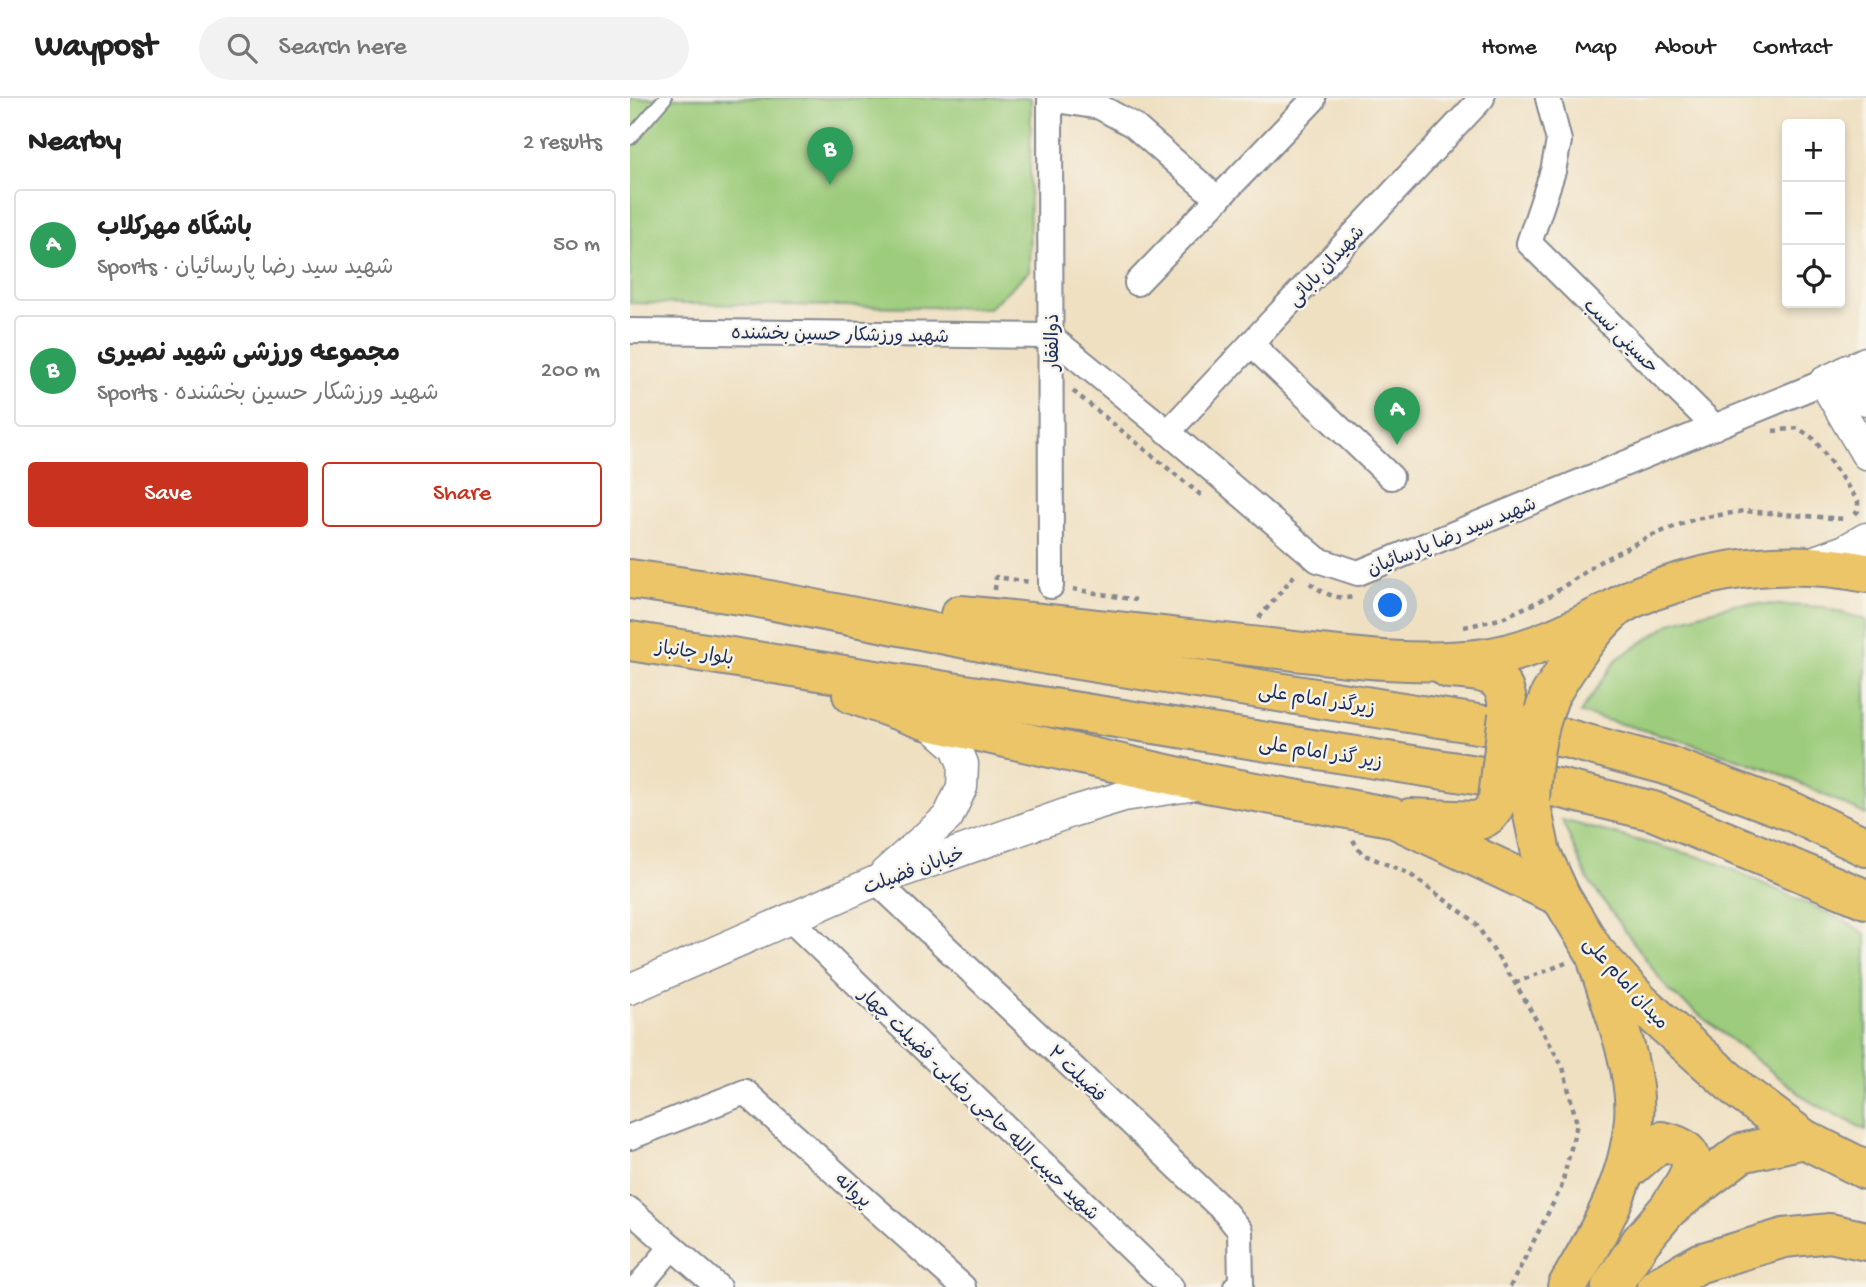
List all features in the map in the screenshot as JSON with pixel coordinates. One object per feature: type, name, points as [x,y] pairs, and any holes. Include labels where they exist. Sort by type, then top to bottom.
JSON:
[{"type":"main road","name":"میدان امام علی","points":[[1866,573],[1806,564],[1736,568],[1689,579],[1647,593],[1617,607],[1579,648],[1550,695],[1539,723],[1533,752],[1514,799],[1561,897],[1594,951],[1641,1003],[1741,1092],[1804,1139],[1866,1170]]},
{"type":"main road","points":[[630,579],[754,597],[1076,626],[1489,673],[1501,685],[1508,699],[1514,799],[1476,821],[1391,817],[1330,806],[1207,783],[925,720],[761,662]]},
{"type":"main road","name":"زیرگذر امام علی","points":[[754,597],[1047,654],[1565,738],[1666,765],[1793,812],[1866,847]]},
{"type":"main road","points":[[1395,663],[1479,659],[1525,649],[1559,638],[1617,607]]},
{"type":"main road","name":"بلوار جانباز","points":[[630,641],[761,662]]},
{"type":"main road","name":"زیر گذر امام علی","points":[[761,662],[1558,788],[1653,811],[1866,899]]},
{"type":"main road","points":[[1391,817],[1561,897]]},
{"type":"main road","points":[[1567,1287],[1611,1209],[1625,1172],[1634,1118],[1624,1047],[1594,951]]},
{"type":"main road","points":[[1669,1208],[1741,1153],[1804,1139]]},
{"type":"main road","points":[[1611,1287],[1641,1241],[1669,1208],[1689,1178],[1692,1164],[1688,1152],[1679,1144],[1661,1141],[1625,1172]]},
{"type":"main road","points":[[1657,1287],[1700,1263],[1784,1238],[1830,1233],[1866,1241]]},
{"type":"street","name":"شهیدان بابائی","points":[[1168,432],[1482,98]]},
{"type":"street","name":"حسینی نسب","points":[[1548,98],[1559,141],[1553,171],[1529,243],[1715,427]]},
{"type":"street","points":[[1050,99],[1100,107],[1133,125],[1218,199]]},
{"type":"street","name":"ذوالفقار","points":[[1050,99],[1051,586]]},
{"type":"street","points":[[1137,283],[1313,100]]},
{"type":"street","name":"شهید ورزشکار حسین بخشنده","points":[[630,331],[1051,335]]},
{"type":"street","name":"شهید سید رضا پارسائیان","points":[[1051,335],[1318,561],[1358,573],[1846,371]]},
{"type":"street","points":[[1251,344],[1391,477]]},
{"type":"street","points":[[1846,371],[1866,400]]},
{"type":"street","points":[[1846,371],[1866,454]]},
{"type":"street","points":[[1806,564],[1845,550],[1866,538]]},
{"type":"street","points":[[876,881],[948,817],[962,787],[963,764],[956,747],[925,720]]},
{"type":"street","name":"خیابان فضیلت","points":[[630,989],[876,881],[1124,796],[1207,783]]},
{"type":"street","name":"فضیلت ۲","points":[[876,881],[1224,1212],[1240,1231],[1239,1285]]},
{"type":"street","name":"شهید حبیب الله حاجی رضایی- فضیلت چهار","points":[[790,919],[1171,1287]]},
{"type":"street","name":"پروانه","points":[[630,1137],[746,1092],[963,1287]]},
{"type":"street","points":[[630,1210],[718,1287]]},
{"type":"street","points":[[638,1287],[672,1247]]},
{"type":"lane","points":[[630,138],[665,98]]},
{"type":"path","points":[[1258,619],[1297,572]]},
{"type":"path","points":[[1330,806],[1362,854],[1408,873],[1474,921],[1515,984],[1563,1067],[1577,1124],[1562,1188],[1510,1287]]},
{"type":"path","points":[[1515,984],[1594,951]]},
{"type":"green space","points":[[630,98],[1031,98],[1029,271],[989,308],[630,303]]},
{"type":"green space","points":[[1738,603],[1823,607],[1866,620],[1866,815],[1774,771],[1680,740],[1580,713],[1617,659],[1675,621]]},
{"type":"green space","points":[[1562,820],[1711,860],[1841,919],[1866,934],[1866,1130],[1809,1101],[1669,991],[1588,880]]},
{"type":"place","name":"مجموعه ورزشی شهید نصیری","points":[[830,185]]},
{"type":"place","name":"باشگاه مهرکلاب","points":[[1397,445]]}]
